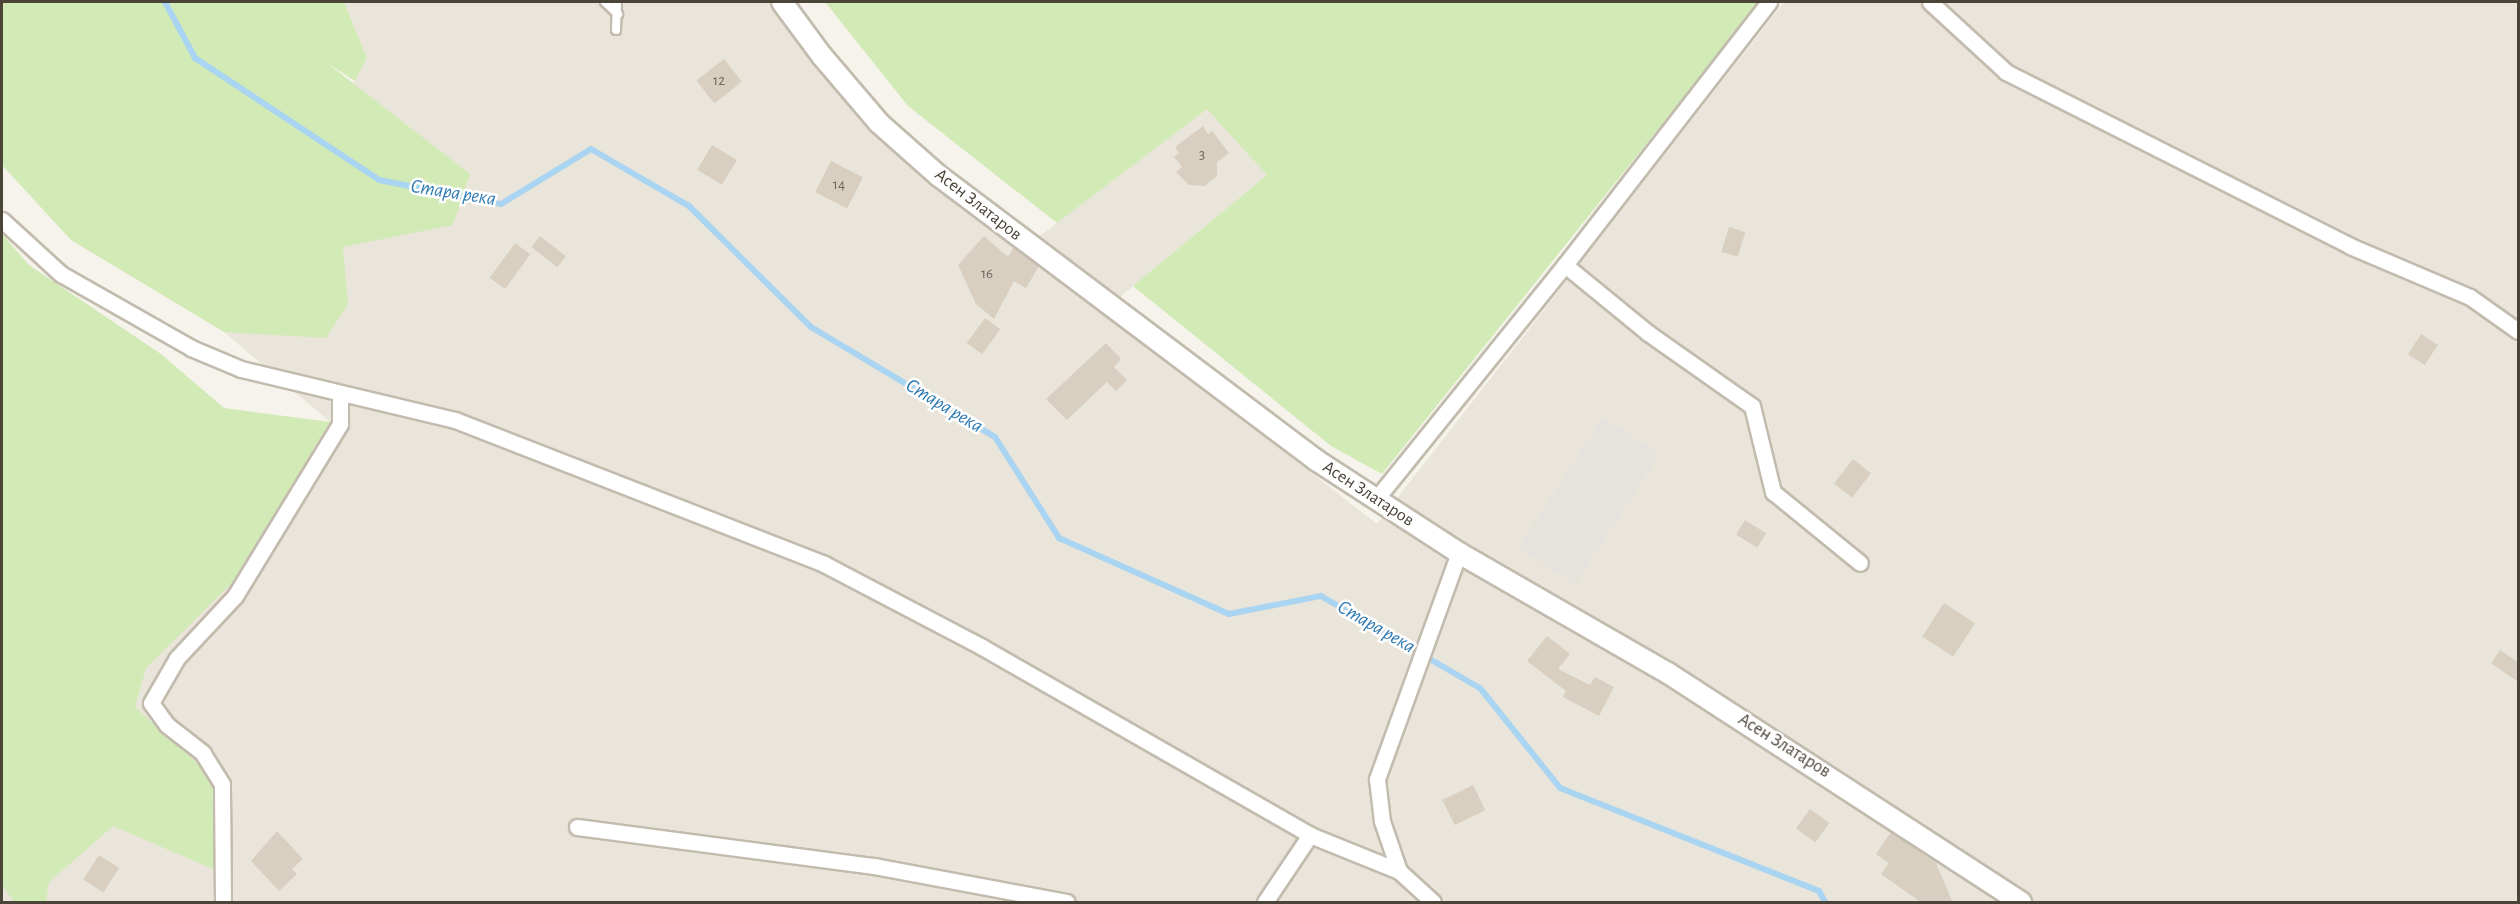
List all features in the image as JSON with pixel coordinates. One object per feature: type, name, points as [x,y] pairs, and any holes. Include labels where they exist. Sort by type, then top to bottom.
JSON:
[{"type":"street","name":"Асен Златаров","points":[[782,2],[879,123],[939,176],[1316,460],[1459,552],[1668,673],[2021,903]]},
{"type":"street","points":[[1376,499],[1565,265],[1769,2]]},
{"type":"street","points":[[1930,2],[2006,72],[2340,241],[2470,297],[2518,331]]},
{"type":"street","points":[[2,220],[61,274],[192,348],[241,369],[455,420],[824,564],[982,647],[1310,835],[1399,871],[1433,903]]},
{"type":"street","points":[[1565,265],[1648,333],[1752,406],[1773,492],[1860,563]]},
{"type":"street","points":[[223,903],[222,784],[202,753],[167,725],[151,703],[177,658],[234,596],[340,424],[340,393]]},
{"type":"street","points":[[1399,871],[1382,821],[1377,779],[1459,552]]},
{"type":"street","points":[[577,827],[874,866],[1067,903]]},
{"type":"street","points":[[1265,903],[1310,835]]},
{"type":"lane","points":[[605,2],[618,14]]},
{"type":"lane","points":[[616,30],[617,2]]},
{"type":"shaded area","points":[[344,2],[782,2],[873,125],[1023,249],[1207,108],[1267,175],[1103,311],[1377,524],[1784,2],[2518,2],[2518,902],[2,902],[2,843],[330,422],[224,332],[367,58]]},
{"type":"shaded area","points":[[1603,417],[1660,454],[1575,585],[1518,548]]},
{"type":"green space","points":[[2,2],[344,2],[367,58],[355,81],[327,63],[470,174],[453,225],[343,247],[348,304],[326,338],[224,332],[71,240],[2,165]]},
{"type":"green space","points":[[825,2],[1760,2],[1382,474],[1331,446],[1133,286],[1267,175],[1207,109],[1057,223],[908,106]]},
{"type":"green space","points":[[2,234],[29,265],[161,354],[224,408],[330,422],[232,583],[146,668],[135,707],[220,784],[220,872],[113,826],[49,882],[46,902],[14,902],[2,884]]},
{"type":"building","points":[[724,59],[742,82],[714,103],[696,81]]},
{"type":"building","points":[[1203,126],[1208,134],[1212,131],[1229,153],[1217,162],[1217,176],[1205,186],[1189,185],[1176,172],[1182,167],[1174,157],[1179,153],[1175,147]]},
{"type":"building","points":[[712,145],[737,160],[722,185],[697,170]]},
{"type":"building","points":[[831,161],[863,177],[847,209],[815,192]]},
{"type":"building","points":[[1729,227],[1745,232],[1738,257],[1721,252]]},
{"type":"building","points":[[540,236],[566,256],[557,267],[531,247]]},
{"type":"building","points":[[984,236],[1008,257],[1014,247],[1039,266],[1026,288],[1014,281],[994,319],[976,304],[958,265]]},
{"type":"building","points":[[515,243],[530,254],[505,289],[490,278]]},
{"type":"building","points":[[985,318],[1000,329],[982,354],[967,343]]},
{"type":"building","points":[[2421,334],[2438,345],[2425,365],[2408,354]]},
{"type":"building","points":[[1106,343],[1121,359],[1114,367],[1127,380],[1116,391],[1107,382],[1067,420],[1046,399]]},
{"type":"building","points":[[1853,459],[1871,473],[1852,498],[1834,483]]},
{"type":"building","points":[[1745,520],[1766,533],[1757,548],[1736,534]]},
{"type":"building","points":[[1944,603],[1975,623],[1953,657],[1922,637]]},
{"type":"building","points":[[1547,636],[1570,654],[1558,669],[1590,685],[1595,677],[1614,687],[1599,716],[1563,697],[1566,691],[1527,661]]},
{"type":"building","points":[[2500,650],[2518,662],[2518,682],[2491,663]]},
{"type":"building","points":[[1473,785],[1485,810],[1455,825],[1442,800]]},
{"type":"building","points":[[1810,809],[1829,823],[1815,843],[1796,828]]},
{"type":"building","points":[[277,831],[303,859],[292,869],[297,874],[279,891],[251,861]]},
{"type":"building","points":[[1891,832],[1936,863],[1953,903],[1922,903],[1881,874],[1889,863],[1876,854]]},
{"type":"building","points":[[99,855],[119,868],[103,892],[83,879]]},
{"type":"waterway","name":"Стара река","points":[[165,2],[195,58],[379,180],[501,204],[591,149],[689,206],[811,327],[995,437],[1059,538],[1229,614],[1321,596],[1480,688],[1560,788],[1819,891],[1825,902]]}]
